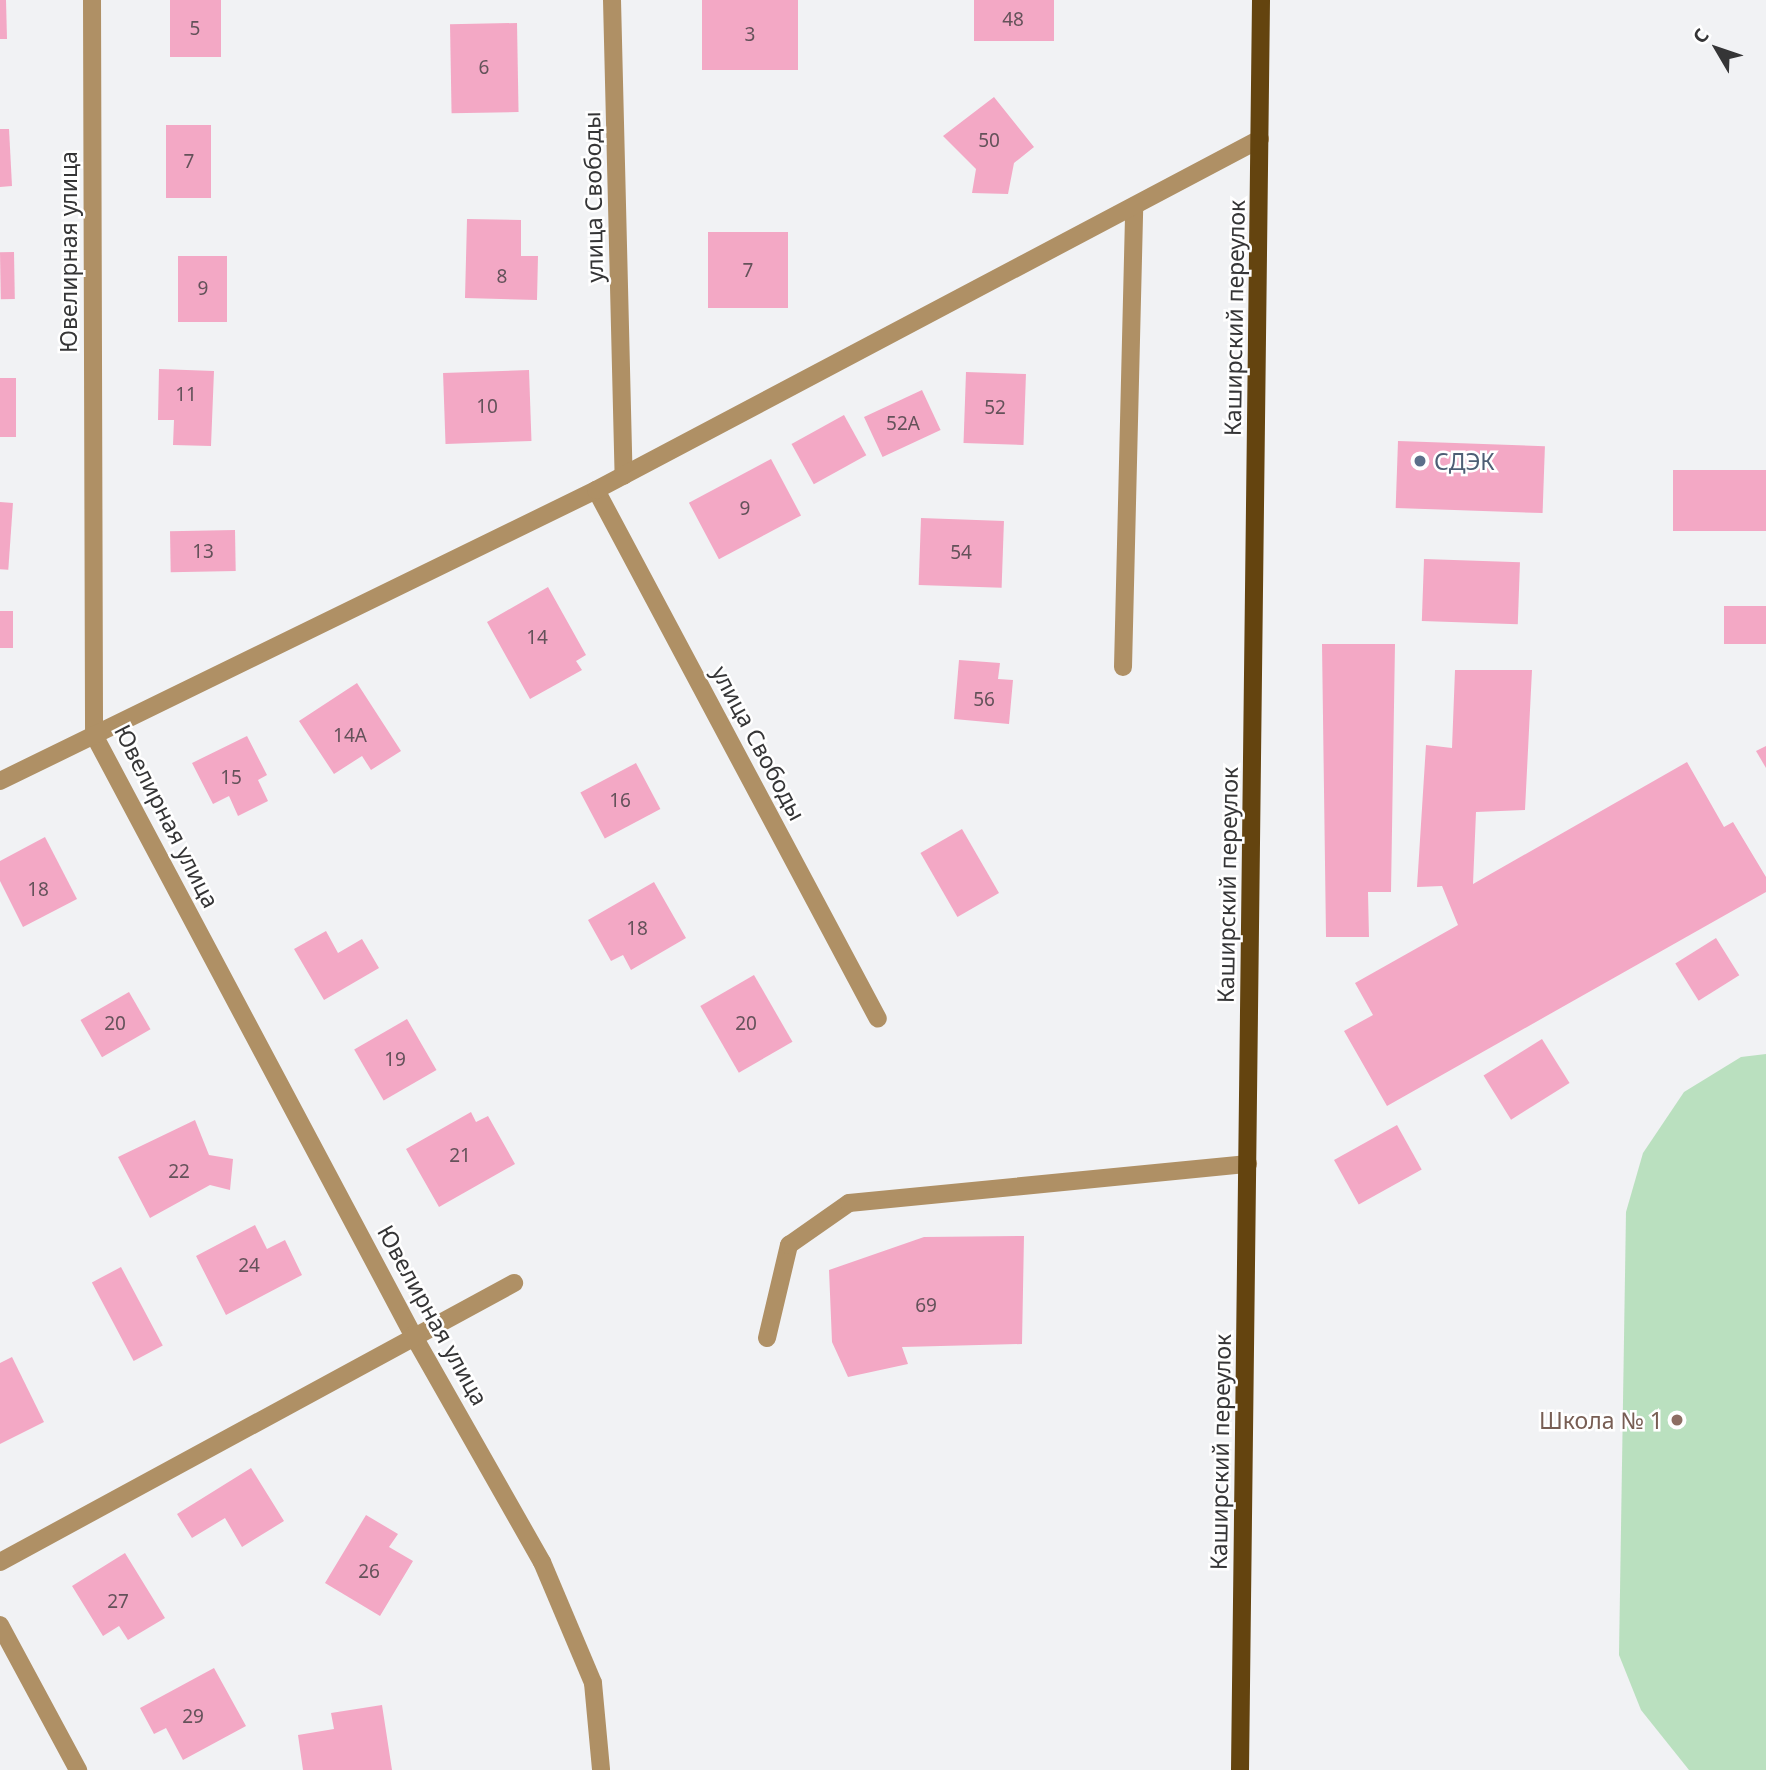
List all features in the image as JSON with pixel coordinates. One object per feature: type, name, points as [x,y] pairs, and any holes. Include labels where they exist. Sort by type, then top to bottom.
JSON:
[{"type":"main road","name":"Каширский переулок","points":[[1241,1770],[1261,0]]},
{"type":"street","name":"Ювелирная улица","points":[[92,0],[94,735],[413,1335],[542,1562],[593,1683],[601,1770]]},
{"type":"street","name":"улица Свободы","points":[[612,0],[624,476]]},
{"type":"street","points":[[0,781],[624,476],[1261,139]]},
{"type":"street","points":[[1123,667],[1134,206]]},
{"type":"street","name":"улица Свободы","points":[[596,490],[878,1019]]},
{"type":"street","points":[[767,1338],[789,1245],[849,1203],[1248,1164]]},
{"type":"street","points":[[0,1562],[413,1335],[514,1283]]},
{"type":"street","points":[[0,1625],[78,1770]]},
{"type":"green space","name":"Школа № 1","points":[[1766,1054],[1766,1770],[1689,1770],[1641,1710],[1619,1655],[1626,1212],[1643,1153],[1684,1092],[1741,1057]]},
{"type":"building","points":[[0,0],[6,0],[7,39],[0,39]]},
{"type":"building","points":[[170,0],[221,0],[221,57],[170,57]]},
{"type":"building","points":[[702,0],[798,0],[798,70],[702,70]]},
{"type":"building","points":[[974,0],[1054,0],[1054,41],[974,41]]},
{"type":"building","points":[[517,23],[519,112],[452,113],[450,24]]},
{"type":"building","points":[[994,97],[1034,147],[1014,163],[1008,194],[972,193],[976,169],[943,136]]},
{"type":"building","points":[[166,125],[211,125],[211,198],[166,198]]},
{"type":"building","points":[[0,129],[9,129],[12,186],[0,187]]},
{"type":"building","points":[[467,219],[521,220],[521,256],[538,256],[537,300],[465,298]]},
{"type":"building","points":[[708,232],[788,232],[788,308],[708,308]]},
{"type":"building","points":[[0,252],[14,252],[15,299],[1,299]]},
{"type":"building","points":[[178,256],[227,256],[227,322],[178,322]]},
{"type":"building","points":[[159,369],[214,371],[211,446],[173,445],[174,420],[158,420]]},
{"type":"building","points":[[529,370],[531,441],[446,444],[443,373]]},
{"type":"building","points":[[966,372],[1026,374],[1023,445],[964,443]]},
{"type":"building","points":[[0,378],[16,378],[16,437],[0,437]]},
{"type":"building","points":[[922,390],[941,430],[883,457],[864,417]]},
{"type":"building","points":[[844,415],[866,455],[814,484],[792,444]]},
{"type":"building","points":[[1398,441],[1545,446],[1543,513],[1396,508]]},
{"type":"building","points":[[771,459],[801,516],[719,559],[689,503]]},
{"type":"building","points":[[1673,470],[1766,470],[1766,531],[1673,531]]},
{"type":"building","points":[[0,502],[13,503],[8,570],[0,569]]},
{"type":"building","points":[[921,518],[1004,521],[1002,588],[919,585]]},
{"type":"building","points":[[235,530],[236,571],[171,572],[170,531]]},
{"type":"building","points":[[1424,559],[1520,562],[1518,624],[1422,621]]},
{"type":"building","points":[[548,587],[586,655],[576,661],[582,670],[530,699],[487,622]]},
{"type":"building","points":[[1724,606],[1766,606],[1766,644],[1724,644]]},
{"type":"building","points":[[0,611],[13,611],[13,648],[0,648]]},
{"type":"building","points":[[1322,644],[1395,644],[1391,892],[1368,892],[1369,937],[1326,937]]},
{"type":"building","points":[[959,660],[1000,663],[998,679],[1013,680],[1009,724],[954,719]]},
{"type":"building","points":[[1455,670],[1532,670],[1525,810],[1476,812],[1473,884],[1687,762],[1724,827],[1733,822],[1766,877],[1766,892],[1387,1106],[1344,1031],[1373,1015],[1355,983],[1458,925],[1442,886],[1417,887],[1426,745],[1452,748]]},
{"type":"building","points":[[357,683],[401,751],[371,770],[362,756],[334,774],[299,721]]},
{"type":"building","points":[[247,736],[267,775],[258,780],[268,801],[238,816],[229,796],[213,804],[192,763]]},
{"type":"building","points":[[1766,746],[1766,768],[1756,751]]},
{"type":"building","points":[[636,763],[660,809],[605,838],[580,793]]},
{"type":"building","points":[[962,829],[999,893],[957,917],[920,853]]},
{"type":"building","points":[[45,837],[77,899],[23,927],[0,881],[0,861]]},
{"type":"building","points":[[654,882],[686,938],[631,970],[623,955],[611,961],[588,920]]},
{"type":"building","points":[[326,931],[338,953],[362,939],[379,968],[324,1000],[294,949]]},
{"type":"building","points":[[1716,938],[1739,975],[1699,1001],[1675,963]]},
{"type":"building","points":[[754,975],[792,1042],[739,1073],[700,1006]]},
{"type":"building","points":[[129,992],[150,1029],[102,1057],[81,1020]]},
{"type":"building","points":[[407,1019],[436,1070],[384,1101],[354,1050]]},
{"type":"building","points":[[1542,1039],[1570,1083],[1511,1120],[1483,1076]]},
{"type":"building","points":[[471,1112],[476,1122],[488,1116],[515,1164],[439,1207],[406,1149]]},
{"type":"building","points":[[195,1120],[209,1155],[233,1159],[230,1190],[210,1185],[150,1218],[118,1157]]},
{"type":"building","points":[[1397,1125],[1422,1170],[1359,1205],[1334,1160]]},
{"type":"building","points":[[255,1225],[267,1249],[285,1240],[302,1275],[226,1315],[196,1256]]},
{"type":"building","points":[[1024,1236],[1022,1344],[902,1347],[908,1364],[848,1377],[832,1342],[829,1270],[924,1237]]},
{"type":"building","points":[[121,1267],[163,1346],[134,1361],[92,1282]]},
{"type":"building","points":[[12,1357],[44,1422],[0,1444],[0,1363]]},
{"type":"building","points":[[251,1468],[284,1521],[242,1547],[225,1518],[192,1538],[177,1514]]},
{"type":"building","points":[[366,1515],[398,1534],[389,1547],[413,1561],[380,1616],[325,1583]]},
{"type":"building","points":[[125,1553],[165,1618],[128,1640],[119,1626],[103,1636],[72,1586]]},
{"type":"building","points":[[214,1668],[246,1726],[183,1760],[166,1728],[154,1734],[140,1708]]},
{"type":"building","points":[[382,1705],[392,1770],[303,1770],[298,1735],[334,1729],[331,1713]]},
{"type":"place","name":"СДЭК","points":[[1420,461]]},
{"type":"place","name":"Школа № 1","points":[[1677,1420]]}]
